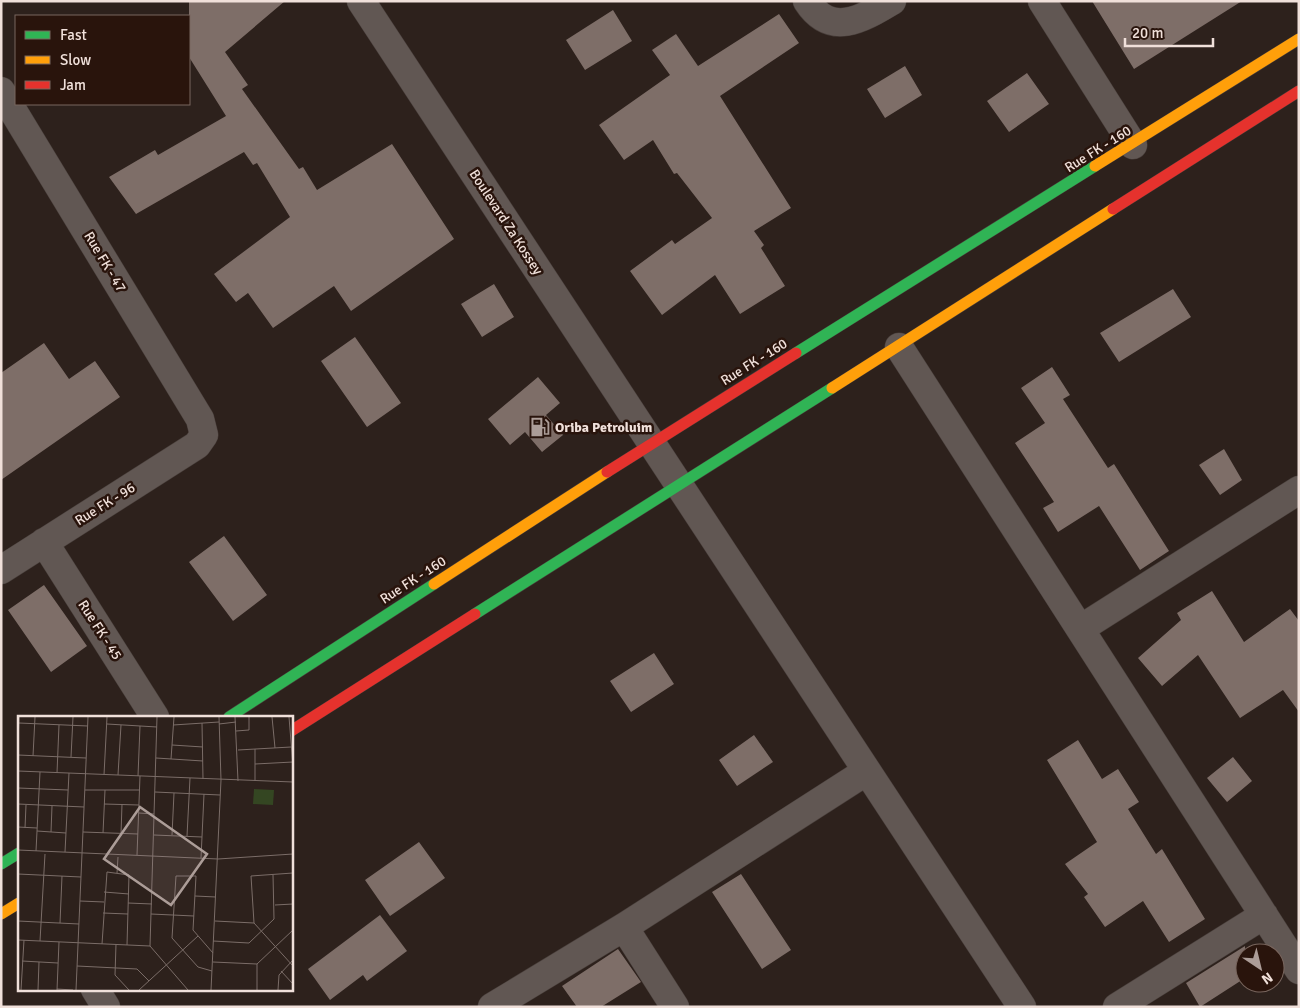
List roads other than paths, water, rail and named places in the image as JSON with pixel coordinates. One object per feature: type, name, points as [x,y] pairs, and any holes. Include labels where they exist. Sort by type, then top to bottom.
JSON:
[{"type":"main road","name":"Rue FK - 160","points":[[231,716],[652,444],[1133,145],[1299,39]]},
{"type":"main road","points":[[292,729],[899,347],[1299,91]]},
{"type":"main road","points":[[1,864],[18,854]]},
{"type":"main road","points":[[1,914],[18,904]]},
{"type":"street","name":"Boulevard Za Kossey","points":[[361,1],[1022,1007]]},
{"type":"street","points":[[807,1],[815,14],[839,24],[863,19],[892,1]]},
{"type":"street","points":[[1042,1],[1133,145]]},
{"type":"street","name":"Rue FK - 47","points":[[1,91],[195,411],[204,435]]},
{"type":"street","points":[[899,347],[1299,970]]},
{"type":"street","name":"Rue FK - 96","points":[[1,570],[198,445],[204,435]]},
{"type":"street","points":[[1080,629],[1299,490]]},
{"type":"street","name":"Rue FK - 45","points":[[44,542],[155,716]]},
{"type":"street","points":[[492,1007],[624,927],[867,771]]},
{"type":"street","points":[[1117,1007],[1264,915]]},
{"type":"street","points":[[624,927],[675,1007]]},
{"type":"street","points":[[96,990],[106,1007]]},
{"type":"place","name":"Oriba Petroluim","points":[[540,427]]}]
